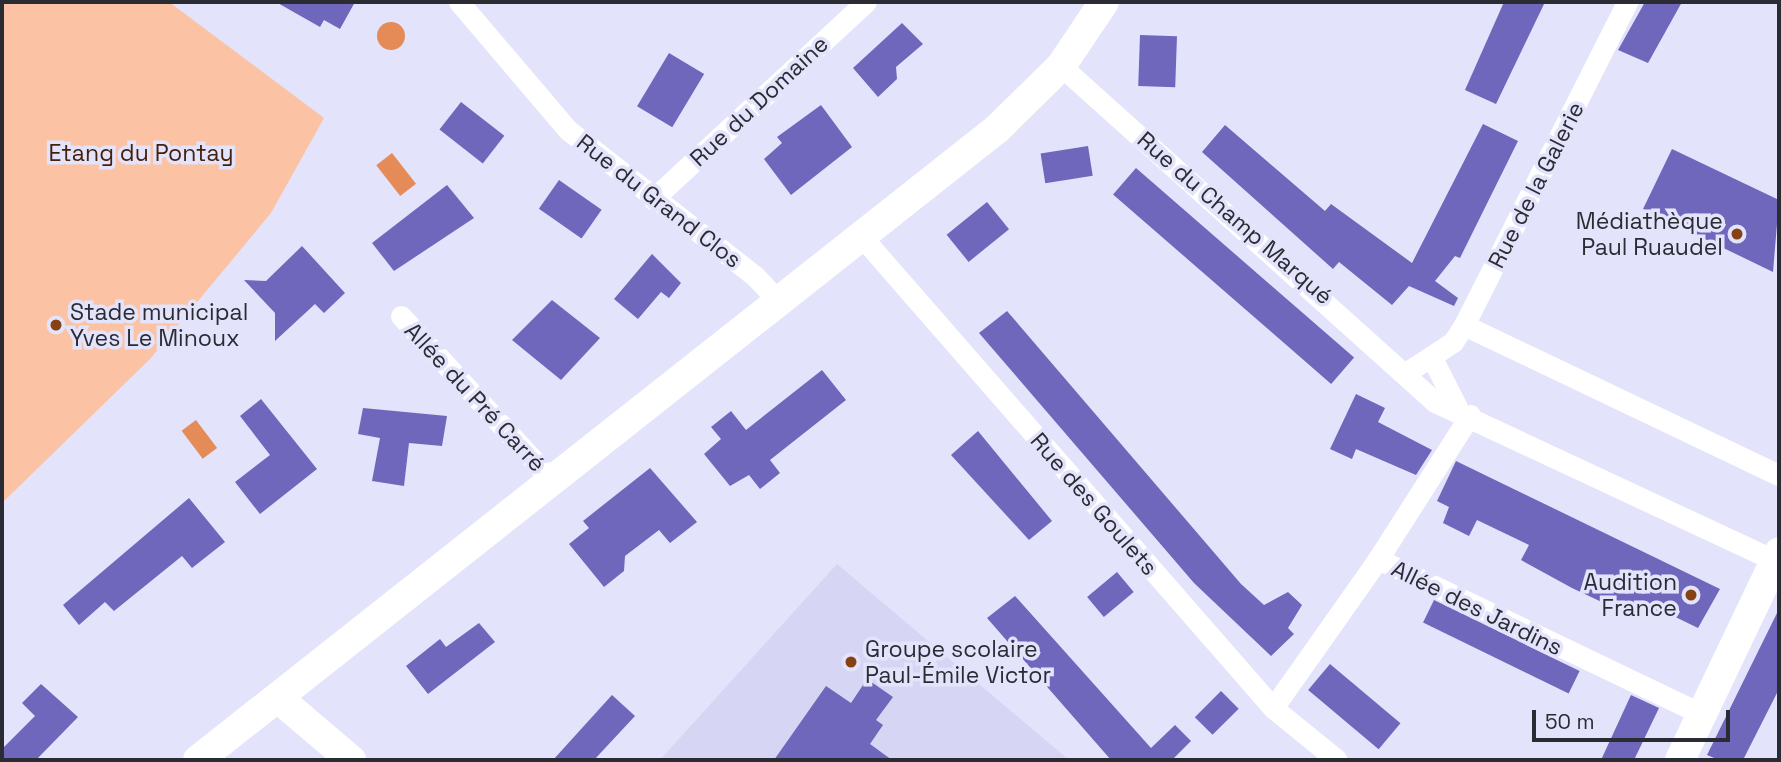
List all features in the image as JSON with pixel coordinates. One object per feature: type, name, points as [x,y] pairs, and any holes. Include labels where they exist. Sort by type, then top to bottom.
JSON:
[{"type":"street","name":"Rue du Grand Clos","points":[[459,2],[568,130],[755,276],[779,302]]},
{"type":"street","name":"Rue du Domaine","points":[[653,199],[866,2]]},
{"type":"street","points":[[198,760],[550,478],[779,302],[996,129],[1061,66],[1104,2]]},
{"type":"street","name":"Rue de la Galerie","points":[[1432,358],[1464,325],[1627,2]]},
{"type":"street","name":"Rue du Champ Marqué","points":[[1061,66],[1407,372],[1435,402],[1464,411],[1777,556]]},
{"type":"street","name":"Rue des Goulets","points":[[862,237],[1273,708],[1337,760]]},
{"type":"street","name":"Allée du Pré Carré","points":[[401,316],[550,478]]},
{"type":"street","points":[[1464,325],[1779,475]]},
{"type":"street","points":[[1378,559],[1464,411],[1432,358],[1407,372]]},
{"type":"street","points":[[1680,760],[1777,556]]},
{"type":"street","name":"Allée des Jardins","points":[[1273,708],[1378,559],[1703,715]]},
{"type":"street","points":[[278,698],[351,760]]},
{"type":"shaded area","points":[[391,22],[401,26],[405,36],[401,46],[391,50],[381,46],[377,36],[381,26]]},
{"type":"shaded area","points":[[392,153],[416,184],[400,196],[376,165]]},
{"type":"shaded area","points":[[196,420],[217,448],[203,459],[182,431]]},
{"type":"shaded area","name":"Groupe scolaire Paul-Émile Victor","points":[[837,564],[1069,760],[660,760]]},
{"type":"green space","name":"Etang du Pontay","points":[[2,2],[169,2],[324,118],[271,213],[150,359],[2,503]]},
{"type":"building","points":[[276,2],[355,2],[340,29],[324,20],[320,27]]},
{"type":"building","points":[[1504,2],[1545,2],[1496,104],[1465,90]]},
{"type":"building","points":[[1645,2],[1682,2],[1648,63],[1618,50]]},
{"type":"building","points":[[902,23],[923,44],[896,67],[897,79],[878,97],[853,68]]},
{"type":"building","points":[[1140,35],[1177,36],[1175,87],[1138,86]]},
{"type":"building","points":[[669,53],[704,74],[672,127],[637,106]]},
{"type":"building","points":[[461,102],[504,136],[483,163],[439,130]]},
{"type":"building","points":[[821,105],[852,147],[791,195],[764,159],[782,143],[777,137]]},
{"type":"building","points":[[1483,124],[1518,141],[1460,258],[1455,256],[1435,281],[1458,298],[1454,306],[1409,286],[1392,305],[1339,262],[1333,269],[1202,152],[1225,125],[1325,211],[1331,204],[1412,263]]},
{"type":"building","points":[[1088,146],[1093,176],[1045,183],[1041,154]]},
{"type":"building","name":"Médiathèque Paul Ruaudel","points":[[1672,149],[1779,200],[1773,272],[1643,209]]},
{"type":"building","points":[[1136,168],[1354,358],[1331,384],[1113,194]]},
{"type":"building","points":[[559,180],[602,210],[582,238],[539,209]]},
{"type":"building","points":[[447,185],[474,218],[394,271],[372,243]]},
{"type":"building","points":[[987,202],[1009,229],[969,262],[947,235]]},
{"type":"building","points":[[302,246],[345,293],[324,313],[315,304],[275,341],[275,313],[244,280],[266,281]]},
{"type":"building","points":[[652,254],[681,283],[669,298],[661,292],[638,319],[614,299]]},
{"type":"building","points":[[552,300],[600,338],[561,380],[512,340]]},
{"type":"building","points":[[1007,311],[1241,584],[1264,605],[1288,592],[1302,605],[1288,628],[1294,634],[1271,656],[1194,583],[979,333]]},
{"type":"building","points":[[822,370],[846,400],[770,460],[780,473],[760,489],[749,475],[730,486],[704,454],[721,439],[711,427],[731,411],[746,430]]},
{"type":"building","points":[[1356,394],[1385,408],[1378,422],[1432,450],[1416,475],[1356,449],[1352,459],[1330,449]]},
{"type":"building","points":[[261,399],[317,469],[260,514],[235,482],[270,455],[240,416]]},
{"type":"building","points":[[363,408],[447,416],[442,446],[409,443],[404,486],[372,481],[380,438],[358,434]]},
{"type":"building","points":[[978,431],[1052,521],[1029,540],[951,455]]},
{"type":"building","points":[[1456,461],[1720,589],[1698,628],[1659,609],[1655,617],[1629,605],[1625,613],[1572,588],[1521,560],[1529,545],[1477,520],[1469,536],[1443,523],[1449,507],[1437,501]]},
{"type":"building","points":[[650,468],[697,522],[670,543],[659,530],[625,556],[624,571],[604,587],[569,544],[589,528],[583,521]]},
{"type":"building","points":[[189,498],[225,542],[192,568],[182,556],[114,611],[105,602],[79,625],[63,605]]},
{"type":"building","points":[[1117,572],[1134,592],[1104,617],[1087,597]]},
{"type":"building","points":[[1015,596],[1151,748],[1175,725],[1191,741],[1172,760],[1111,760],[987,618]]},
{"type":"building","points":[[1434,600],[1580,671],[1569,693],[1423,622]]},
{"type":"building","points":[[1779,609],[1779,689],[1743,760],[1719,760],[1707,755]]},
{"type":"building","points":[[479,623],[495,642],[428,694],[406,666],[440,639],[446,647]]},
{"type":"building","points":[[1330,664],[1400,723],[1379,749],[1308,690]]},
{"type":"building","points":[[867,679],[893,697],[876,720],[883,725],[870,744],[892,760],[774,760],[826,686],[851,703]]},
{"type":"building","points":[[41,684],[78,717],[36,760],[2,760],[2,749],[35,716],[22,703]]},
{"type":"building","points":[[1221,691],[1239,709],[1213,735],[1195,717]]},
{"type":"building","points":[[612,695],[635,716],[594,760],[553,760]]},
{"type":"building","points":[[1631,695],[1659,708],[1634,760],[1601,760]]},
{"type":"place","name":"Médiathèque Paul Ruaudel","points":[[1737,234]]},
{"type":"place","name":"Stade municipal Yves Le Minoux","points":[[56,325]]},
{"type":"place","name":"Audition France","points":[[1691,595]]},
{"type":"place","name":"Groupe scolaire Paul-Émile Victor","points":[[851,662]]}]
